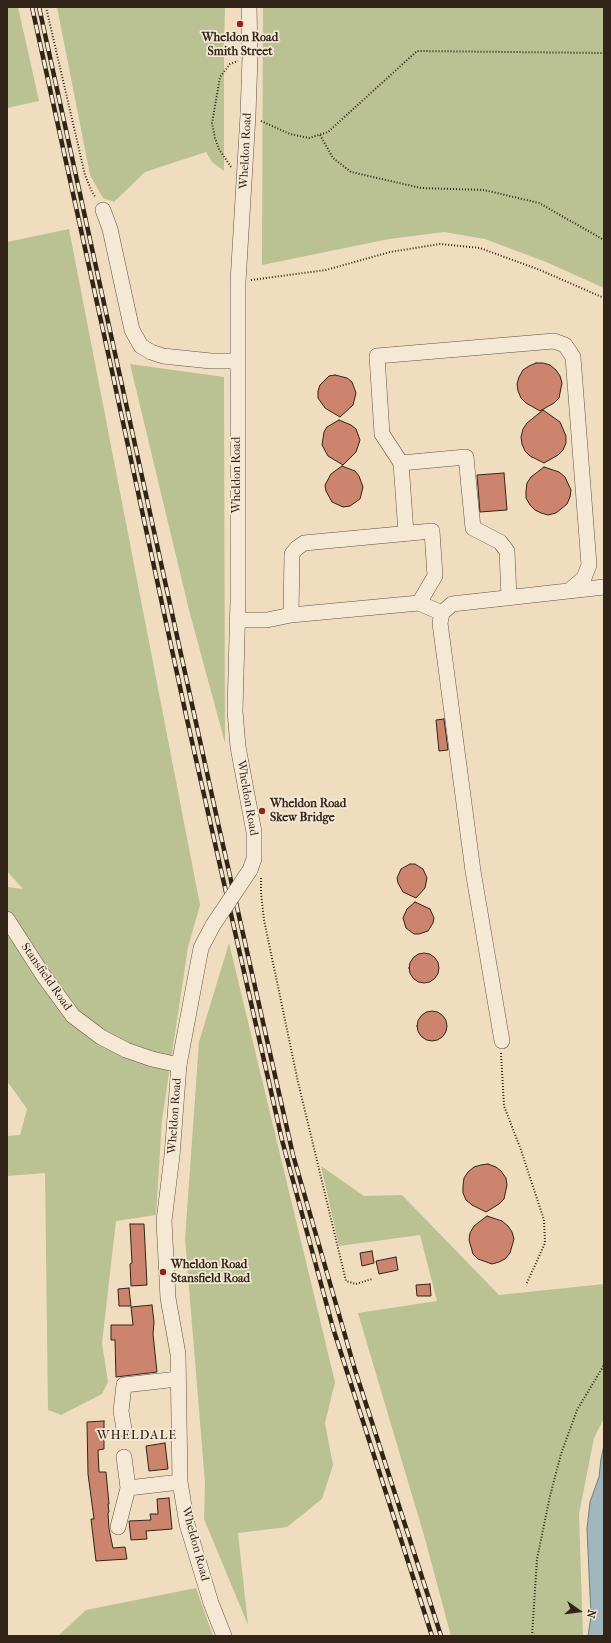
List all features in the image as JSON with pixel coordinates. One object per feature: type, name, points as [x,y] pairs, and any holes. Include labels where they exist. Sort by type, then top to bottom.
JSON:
[{"type":"street","name":"Wheldon Road","points":[[224,1636],[186,1524],[180,1482],[178,1354],[168,1298],[164,1221],[172,1156],[179,1065],[201,948],[212,926],[256,871],[254,859],[254,832],[238,747],[236,722],[238,282],[248,115],[250,57],[249,7]]},
{"type":"street","points":[[103,210],[128,288],[132,330],[141,346],[151,352],[164,356],[211,361],[237,361]]},
{"type":"street","points":[[406,533],[401,463],[382,434],[377,356],[554,341],[565,345],[573,357],[589,565],[584,578],[570,590]]},
{"type":"street","points":[[401,463],[466,456],[473,528],[500,542],[507,551],[509,598]]},
{"type":"street","points":[[291,615],[292,554],[304,543],[432,530],[435,576],[419,603]]},
{"type":"street","points":[[502,1041],[473,871],[440,623],[442,613],[452,604],[604,587]]},
{"type":"street","points":[[237,620],[268,620],[291,615],[419,603],[442,613]]},
{"type":"street","name":"Stansfield Road","points":[[7,919],[43,975],[73,1016],[101,1037],[126,1050],[152,1059],[179,1065]]},
{"type":"street","points":[[124,1429],[121,1410],[124,1385],[178,1379]]},
{"type":"street","points":[[118,1527],[128,1488],[124,1457]]},
{"type":"street","points":[[128,1488],[180,1482]]},
{"type":"path","points":[[46,7],[85,175],[92,192],[103,210]]},
{"type":"path","points":[[248,115],[290,134],[309,138],[328,132],[417,51],[604,53]]},
{"type":"path","points":[[244,182],[230,166],[219,149],[212,123],[220,77],[230,64],[250,57]]},
{"type":"path","points":[[320,135],[333,158],[351,172],[421,188],[484,190],[539,203],[604,240]]},
{"type":"path","points":[[238,282],[326,270],[390,252],[440,244],[480,248],[540,270],[604,298]]},
{"type":"path","points":[[256,871],[298,1082],[346,1281],[356,1284],[372,1279]]},
{"type":"path","points":[[502,1041],[502,1082],[504,1106],[544,1220],[545,1243],[526,1285]]},
{"type":"path","points":[[532,1636],[537,1559],[550,1496],[561,1454],[577,1410],[604,1365]]},
{"type":"green space","points":[[7,7],[18,7],[39,101],[7,108]]},
{"type":"green space","points":[[57,7],[225,7],[224,171],[212,162],[206,152],[145,172],[114,202],[103,198],[90,175]]},
{"type":"green space","points":[[263,7],[604,7],[604,288],[546,262],[485,239],[444,232],[389,239],[262,265]]},
{"type":"green space","points":[[69,229],[200,905],[188,947],[162,1120],[156,1215],[116,1221],[102,1343],[108,1382],[102,1394],[61,1415],[48,1410],[45,1173],[7,1176],[7,1136],[20,1135],[27,1109],[7,1081],[7,887],[23,889],[7,871],[7,242]]},
{"type":"green space","points":[[130,364],[224,377],[225,743],[189,610]]},
{"type":"green space","points":[[229,943],[335,1382],[325,1423],[333,1465],[322,1499],[287,1527],[238,1533],[248,1625],[204,1519],[205,1483],[185,1239],[199,1042]]},
{"type":"green space","points":[[321,1166],[364,1196],[402,1195],[499,1295],[604,1284],[604,1418],[594,1438],[579,1514],[583,1636],[451,1636],[425,1539],[358,1313],[437,1301],[420,1235],[339,1246]]},
{"type":"green space","points":[[196,1588],[213,1636],[58,1636],[86,1610]]},
{"type":"water","points":[[604,1445],[604,1636],[588,1636],[591,1616],[587,1529],[590,1502],[599,1477]]},
{"type":"building","points":[[536,363],[550,365],[560,376],[562,383],[559,398],[554,403],[540,411],[526,403],[521,398],[517,384],[523,370]]},
{"type":"building","points":[[335,375],[347,378],[352,382],[356,393],[353,405],[340,417],[325,408],[318,398],[320,385],[329,376]]},
{"type":"building","points":[[543,410],[560,422],[566,436],[566,443],[563,450],[558,455],[544,463],[530,456],[525,451],[521,437],[523,429],[527,423]]},
{"type":"building","points":[[339,420],[356,429],[360,440],[356,452],[343,465],[328,456],[322,445],[324,432],[327,427]]},
{"type":"building","points":[[342,466],[355,471],[359,476],[363,487],[360,499],[350,506],[343,507],[332,502],[326,491],[325,485],[331,474]]},
{"type":"building","points":[[544,467],[559,472],[565,477],[571,490],[567,504],[556,513],[548,515],[535,510],[526,498],[527,483],[531,477]]},
{"type":"building","points":[[504,473],[507,510],[480,512],[477,475]]},
{"type":"building","points":[[444,719],[448,750],[439,751],[436,720]]},
{"type":"building","points":[[410,864],[415,864],[423,869],[427,878],[425,888],[416,898],[403,892],[397,878],[401,869]]},
{"type":"building","points":[[415,902],[430,909],[434,918],[428,931],[419,934],[414,934],[406,928],[403,918],[407,909]]},
{"type":"building","points":[[424,953],[435,957],[439,968],[435,979],[424,983],[413,979],[409,968],[413,957]]},
{"type":"building","points":[[432,1011],[443,1015],[447,1026],[443,1037],[432,1041],[421,1037],[417,1026],[421,1015]]},
{"type":"building","points":[[488,1164],[501,1171],[506,1178],[507,1185],[504,1199],[486,1212],[472,1205],[466,1200],[463,1193],[463,1186],[464,1178],[468,1172],[474,1167]]},
{"type":"building","points":[[487,1216],[502,1221],[508,1226],[514,1239],[510,1253],[505,1259],[492,1264],[478,1259],[473,1254],[469,1240],[470,1233],[474,1226]]},
{"type":"building","points":[[130,1224],[144,1224],[147,1285],[131,1286],[130,1264],[132,1263]]},
{"type":"building","points":[[372,1251],[374,1263],[362,1266],[360,1253]]},
{"type":"building","points":[[396,1257],[398,1270],[379,1274],[376,1261]]},
{"type":"building","points":[[430,1284],[431,1296],[417,1296],[416,1285]]},
{"type":"building","points":[[129,1288],[131,1306],[119,1306],[118,1289]]},
{"type":"building","points":[[152,1305],[157,1372],[116,1377],[115,1340],[111,1340],[111,1325],[133,1325],[131,1307]]},
{"type":"building","points":[[104,1421],[104,1449],[98,1450],[99,1472],[106,1472],[109,1504],[109,1529],[113,1548],[125,1547],[127,1559],[96,1561],[91,1519],[94,1519],[88,1474],[87,1422]]},
{"type":"building","points":[[165,1443],[168,1469],[149,1471],[146,1446]]},
{"type":"building","points":[[169,1498],[172,1529],[146,1531],[147,1539],[131,1540],[129,1521],[151,1520],[150,1514],[158,1514],[157,1499]]},
{"type":"railway","points":[[32,7],[186,715],[282,1140],[333,1328],[432,1636]]},
{"type":"railway","points":[[39,7],[218,823],[293,1155],[355,1370],[441,1636]]},
{"type":"place","name":"Wheldon Road Smith Street","points":[[240,24]]},
{"type":"place","name":"Wheldon Road Skew Bridge","points":[[262,811]]},
{"type":"place","name":"Wheldon Road Stansfield Road","points":[[163,1272]]},
{"type":"district","name":"WHELDALE","points":[[137,1436]]}]
